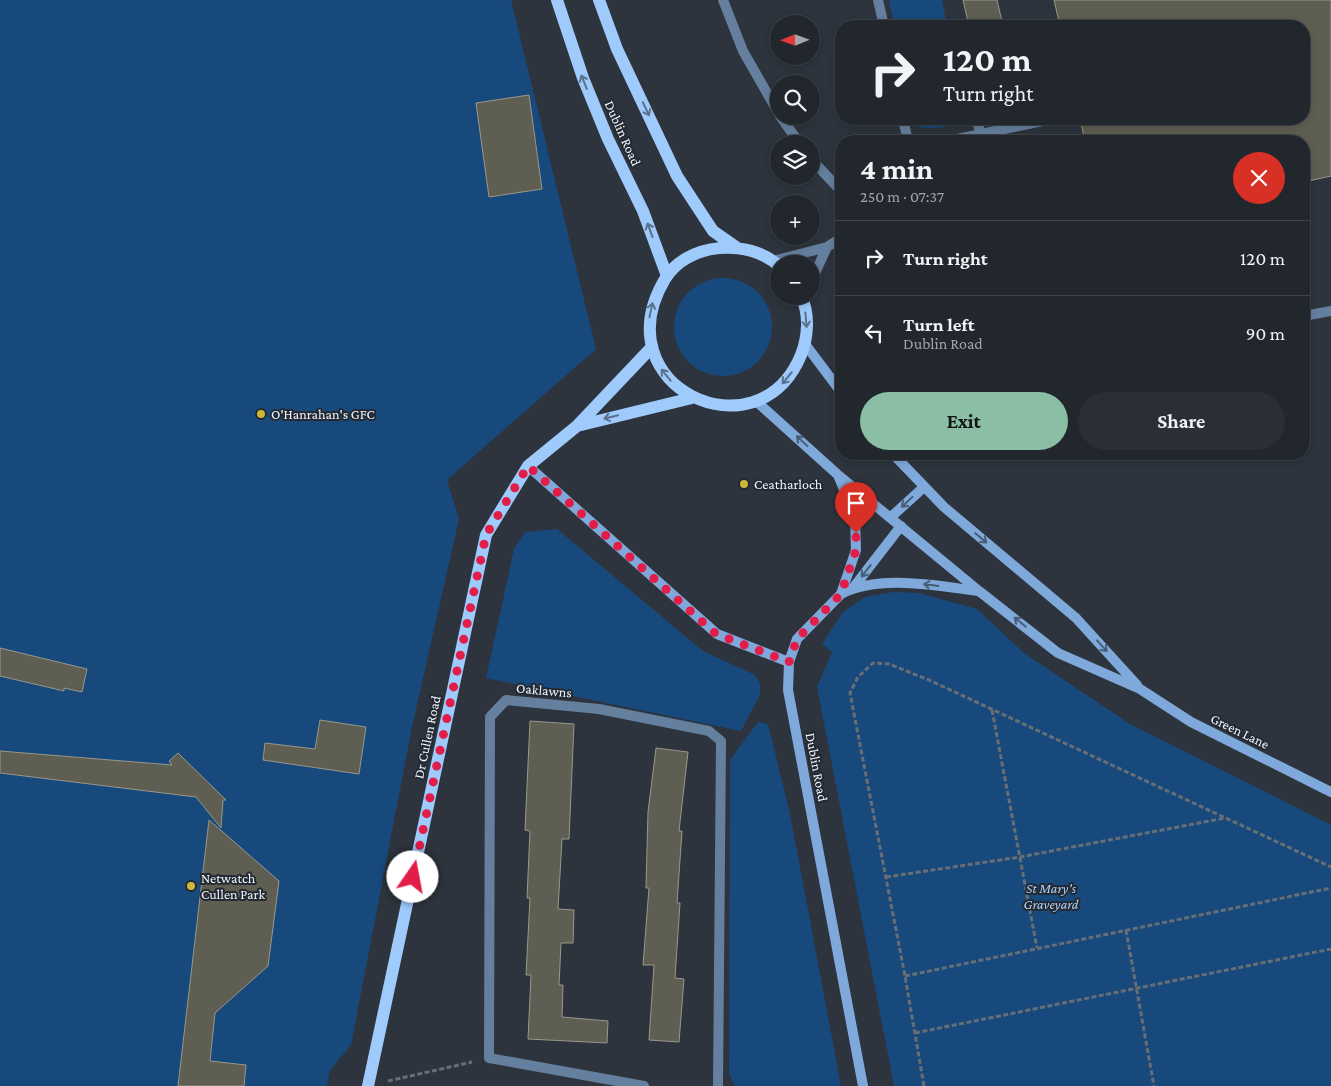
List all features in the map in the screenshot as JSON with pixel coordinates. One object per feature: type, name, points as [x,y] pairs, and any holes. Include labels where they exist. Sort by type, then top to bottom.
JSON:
[{"type":"main road","name":"Dublin Road","points":[[557,0],[582,78],[608,139],[643,211],[667,276]]},
{"type":"main road","points":[[599,0],[617,49],[678,176],[713,231],[736,248]]},
{"type":"main road","points":[[770,260],[756,252],[736,248],[711,249],[686,259],[667,276],[654,298],[648,322],[652,348],[660,368],[674,385],[692,398],[713,405],[734,406],[756,401],[779,388],[795,368],[805,344],[807,322],[804,305]]},
{"type":"main road","points":[[805,344],[835,384]]},
{"type":"main road","name":"Dr Cullen Road","points":[[368,1086],[486,535],[528,466],[576,426],[652,348]]},
{"type":"main road","points":[[576,426],[692,398]]},
{"type":"main road","points":[[756,401],[837,474],[979,591],[1058,653],[1140,689]]},
{"type":"main road","points":[[899,460],[944,507],[1076,618],[1140,689]]},
{"type":"main road","points":[[528,466],[716,634],[789,662]]},
{"type":"main road","name":"Dublin Road","points":[[837,474],[855,516],[856,550],[841,594],[797,639],[789,662],[788,690],[863,1086]]},
{"type":"main road","points":[[891,517],[924,487]]},
{"type":"main road","points":[[853,588],[901,526]]},
{"type":"main road","points":[[841,594],[853,588],[914,583],[979,591]]},
{"type":"main road","name":"Green Lane","points":[[1140,689],[1191,722],[1331,792]]},
{"type":"street","points":[[724,0],[743,51],[770,99]]},
{"type":"street","points":[[878,0],[883,20]]},
{"type":"street","points":[[978,125],[981,134]]},
{"type":"street","points":[[976,135],[1024,125]]},
{"type":"street","points":[[820,169],[835,185]]},
{"type":"street","points":[[803,255],[827,247],[835,242]]},
{"type":"street","points":[[820,262],[827,247]]},
{"type":"street","points":[[1310,315],[1331,310]]},
{"type":"street","name":"Oaklawns","points":[[489,1058],[490,716],[506,700],[599,709],[709,731],[721,741],[718,1086]]},
{"type":"street","points":[[489,1058],[644,1086]]},
{"type":"path","points":[[924,1086],[905,976],[850,693],[858,677],[873,663],[889,664],[1331,867]]},
{"type":"path","points":[[992,710],[1038,948]]},
{"type":"path","points":[[886,877],[1020,857],[1225,818]]},
{"type":"path","points":[[905,976],[1331,888]]},
{"type":"path","points":[[1126,930],[1154,1086]]},
{"type":"path","points":[[915,1033],[1331,949]]},
{"type":"path","points":[[368,1086],[489,1058]]},
{"type":"green space","name":"O'Hanrahan's GFC","points":[[0,0],[511,0],[596,349],[447,480],[459,519],[412,727],[351,1045],[330,1070],[327,1086],[0,1086]]},
{"type":"green space","points":[[889,0],[942,0],[946,20],[893,20]]},
{"type":"green space","points":[[917,125],[951,125],[940,128],[918,127]]},
{"type":"green space","points":[[723,278],[742,282],[758,292],[768,308],[772,327],[768,346],[758,362],[742,372],[723,376],[704,372],[688,362],[678,346],[674,327],[678,308],[688,292],[704,282]]},
{"type":"green space","points":[[557,529],[703,651],[755,675],[760,684],[760,695],[741,731],[486,678],[514,549],[525,532]]},
{"type":"green space","name":"St Mary's Graveyard","points":[[893,592],[919,593],[977,609],[1024,653],[1130,724],[1331,825],[1331,1086],[894,1086],[817,687],[832,652],[822,644],[843,612],[865,597]]},
{"type":"green space","points":[[758,722],[768,724],[790,814],[841,1086],[735,1086],[729,1074],[730,760]]},
{"type":"building","points":[[963,0],[997,0],[1002,20],[968,20]]},
{"type":"building","points":[[1054,0],[1331,0],[1331,176],[1310,181],[1310,135],[1084,135],[1081,125],[1310,125],[1310,20],[1059,20]]},
{"type":"building","points":[[529,95],[542,189],[489,197],[476,103]]},
{"type":"building","points":[[0,648],[87,669],[82,692],[64,688],[64,691],[0,676]]},
{"type":"building","points":[[320,720],[366,727],[359,774],[263,760],[265,743],[315,749]]},
{"type":"building","points":[[530,721],[574,724],[569,839],[562,839],[558,909],[574,910],[573,943],[561,943],[559,985],[563,985],[562,1017],[608,1021],[607,1043],[528,1039],[531,975],[526,975],[530,898],[527,898],[530,831],[525,830]]},
{"type":"building","points":[[656,748],[688,752],[679,831],[682,831],[677,903],[680,903],[675,978],[684,979],[679,1042],[649,1040],[654,965],[643,965],[649,888],[646,888],[648,812]]},
{"type":"building","points":[[0,751],[172,765],[169,761],[178,753],[226,800],[223,800],[221,828],[196,797],[0,773]]},
{"type":"building","points":[[209,820],[279,881],[268,966],[215,1013],[210,1061],[246,1065],[244,1086],[178,1086]]},
{"type":"place","name":"O'Hanrahan's GFC","points":[[261,414]]},
{"type":"place","name":"Ceatharloch","points":[[744,484]]},
{"type":"place","name":"Netwatch Cullen Park","points":[[191,886]]},
{"type":"route","points":[[413,877],[486,535],[528,466],[716,634],[789,662],[797,639],[841,594],[856,550],[856,533]]}]
